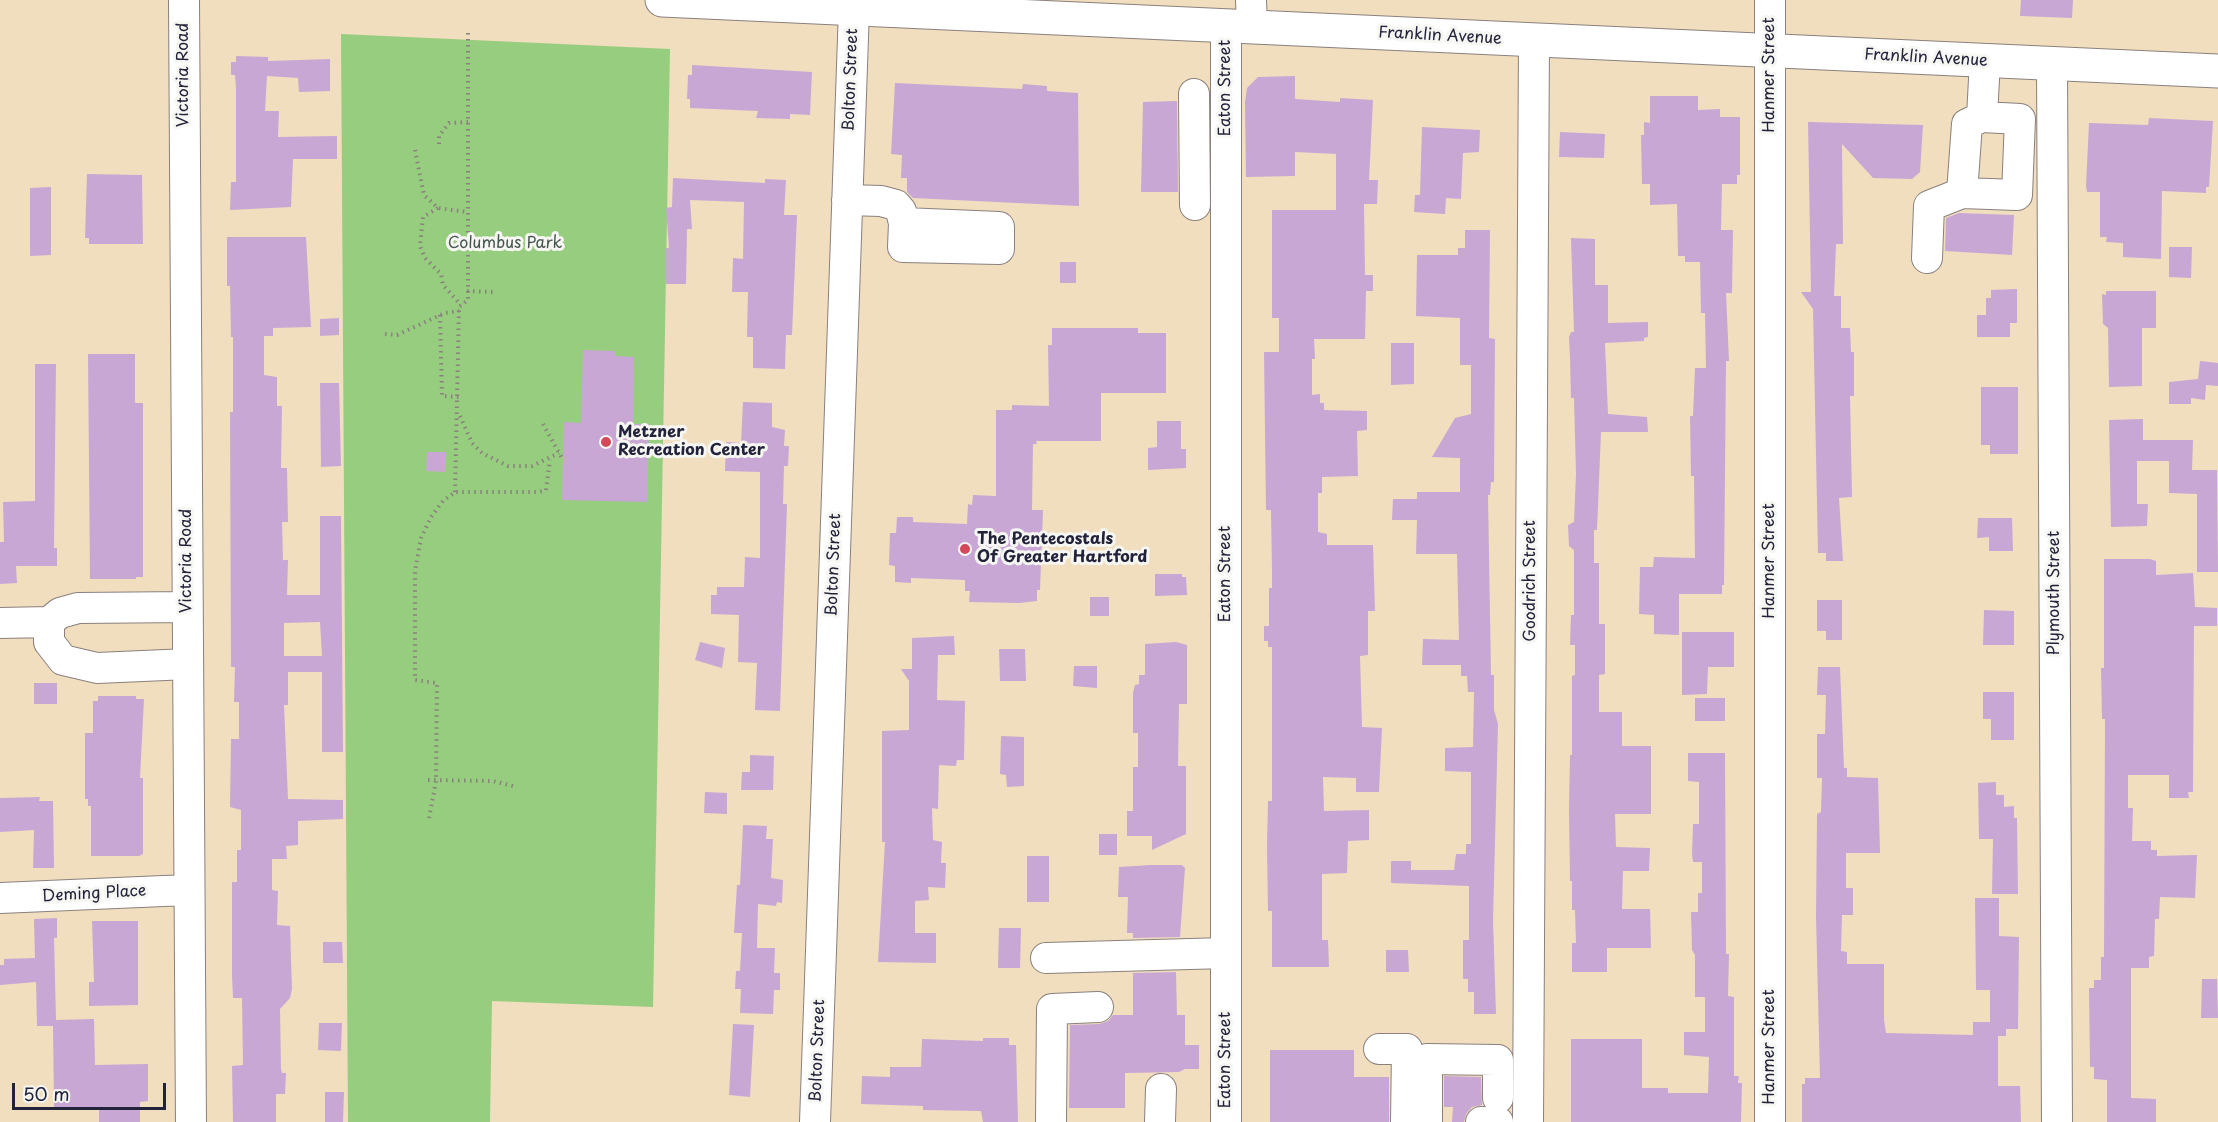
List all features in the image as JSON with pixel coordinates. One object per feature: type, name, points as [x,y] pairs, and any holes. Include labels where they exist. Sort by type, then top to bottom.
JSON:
[{"type":"main road","name":"Franklin Avenue","points":[[680,0],[854,9],[946,7],[1243,18],[1534,40],[2218,71]]},
{"type":"street","name":"Victoria Road","points":[[184,0],[191,1122]]},
{"type":"street","name":"Hanmer Street","points":[[1770,0],[1770,1122]]},
{"type":"street","name":"Bolton Street","points":[[815,1122],[854,9]]},
{"type":"street","name":"Eaton Street","points":[[1226,1122],[1226,954],[1243,18]]},
{"type":"street","name":"Goodrich Street","points":[[1528,1110],[1534,40]]},
{"type":"street","points":[[1982,117],[1985,60]]},
{"type":"street","name":"Plymouth Street","points":[[2052,63],[2057,1122]]},
{"type":"street","points":[[1194,94],[1195,205]]},
{"type":"street","points":[[1927,258],[1929,207],[1962,193],[2017,195],[2020,119],[1982,117],[1967,124],[1962,193]]},
{"type":"street","points":[[847,200],[889,202],[901,211],[904,223]]},
{"type":"street","points":[[0,623],[49,622],[60,613],[78,608],[187,608]]},
{"type":"street","points":[[49,622],[49,642],[63,660],[97,669],[188,664]]},
{"type":"street","name":"Deming Place","points":[[0,898],[188,890]]},
{"type":"street","points":[[1046,958],[1226,954]]},
{"type":"street","points":[[1052,1122],[1052,1009],[1098,1007]]},
{"type":"street","points":[[1379,1049],[1407,1049],[1406,1122]]},
{"type":"street","points":[[1427,1122],[1426,1059],[1498,1060],[1498,1114]]},
{"type":"street","points":[[1160,1122],[1161,1089]]},
{"type":"street","points":[[1481,1122],[1498,1114],[1528,1110]]},
{"type":"path","points":[[454,492],[459,397],[459,311],[461,305],[468,300],[468,29]]},
{"type":"path","points":[[439,144],[439,135],[449,123],[468,122]]},
{"type":"path","points":[[415,150],[420,165],[420,187],[438,208],[446,211],[468,212]]},
{"type":"path","points":[[438,208],[423,218],[420,246],[425,258],[441,274],[442,285],[461,305]]},
{"type":"path","points":[[467,291],[496,292]]},
{"type":"path","points":[[385,334],[398,335],[440,315],[459,311]]},
{"type":"path","points":[[440,315],[442,396],[459,397]]},
{"type":"path","points":[[458,412],[472,443],[495,461],[521,468],[550,460],[559,453]]},
{"type":"path","points":[[543,424],[563,460]]},
{"type":"path","points":[[429,818],[436,781],[437,684],[415,680],[415,570],[421,538],[431,517],[443,501],[454,492],[539,492],[546,490],[550,460]]},
{"type":"path","points":[[428,780],[493,781],[513,786]]},
{"type":"green space","name":"Columbus Park","points":[[341,34],[670,49],[653,1007],[492,1001],[490,1122],[348,1122]]},
{"type":"building","points":[[2021,0],[2073,0],[2072,18],[2020,16]]},
{"type":"building","points":[[236,56],[268,57],[268,61],[330,59],[330,91],[299,92],[298,78],[267,76],[265,111],[279,111],[278,137],[337,136],[337,159],[293,159],[291,207],[230,210],[231,182],[236,182],[236,88],[235,75],[231,75],[231,62],[236,62]]},
{"type":"building","points":[[692,65],[812,72],[810,115],[790,114],[790,119],[756,118],[758,111],[690,108],[690,99],[687,99],[688,75],[692,75]]},
{"type":"building","points":[[1295,76],[1295,99],[1340,102],[1340,98],[1373,100],[1369,180],[1378,180],[1377,204],[1364,204],[1365,275],[1373,275],[1373,291],[1366,291],[1365,339],[1314,339],[1315,359],[1312,359],[1312,395],[1320,394],[1320,403],[1324,403],[1324,410],[1367,411],[1367,430],[1357,431],[1358,476],[1322,477],[1322,493],[1318,493],[1318,532],[1327,534],[1327,545],[1373,545],[1375,611],[1368,611],[1368,655],[1360,656],[1362,727],[1382,728],[1379,792],[1356,792],[1356,778],[1323,777],[1324,811],[1369,810],[1369,840],[1348,841],[1347,873],[1322,874],[1322,940],[1328,940],[1329,967],[1272,967],[1272,911],[1268,911],[1268,801],[1272,801],[1272,647],[1268,647],[1268,641],[1264,641],[1264,626],[1269,626],[1269,588],[1272,588],[1272,572],[1271,510],[1266,510],[1264,352],[1279,352],[1279,318],[1272,318],[1272,210],[1336,210],[1336,154],[1295,152],[1295,176],[1246,177],[1245,102],[1247,88],[1258,77]]},
{"type":"building","points":[[895,83],[1022,89],[1023,84],[1047,86],[1047,91],[1078,93],[1079,206],[913,198],[907,192],[907,178],[901,178],[902,155],[891,154]]},
{"type":"building","points":[[1650,96],[1698,96],[1698,110],[1720,109],[1720,117],[1740,117],[1740,175],[1737,175],[1737,184],[1722,184],[1721,230],[1733,230],[1732,293],[1726,293],[1729,361],[1726,361],[1724,585],[1722,585],[1722,594],[1679,594],[1679,635],[1654,634],[1654,615],[1639,614],[1640,567],[1653,567],[1654,557],[1695,558],[1694,476],[1691,476],[1690,416],[1693,416],[1695,368],[1706,368],[1705,313],[1701,313],[1700,262],[1685,262],[1685,256],[1678,256],[1677,204],[1650,205],[1650,184],[1642,184],[1641,135],[1644,135],[1644,122],[1650,123]]},
{"type":"building","points":[[1177,101],[1178,192],[1141,192],[1143,102]]},
{"type":"building","points":[[2149,118],[2213,121],[2209,187],[2206,187],[2206,193],[2162,191],[2161,259],[2123,257],[2123,243],[2106,242],[2107,237],[2100,237],[2100,192],[2087,192],[2086,186],[2089,123],[2148,125]]},
{"type":"building","points":[[1808,122],[1923,125],[1920,172],[1912,179],[1873,178],[1842,144],[1843,244],[1836,244],[1834,296],[1841,296],[1841,328],[1850,328],[1851,352],[1854,352],[1854,396],[1850,396],[1852,497],[1839,498],[1843,561],[1826,561],[1826,553],[1818,553],[1813,309],[1801,292],[1811,292]]},
{"type":"building","points":[[1422,127],[1480,130],[1479,152],[1463,153],[1461,199],[1446,198],[1445,214],[1414,212],[1415,195],[1420,195]]},
{"type":"building","points":[[1560,132],[1605,134],[1604,158],[1559,157]]},
{"type":"building","points":[[87,174],[142,175],[143,244],[89,244],[89,238],[85,238]]},
{"type":"building","points":[[673,178],[765,183],[765,179],[786,180],[784,215],[797,215],[792,335],[786,335],[785,369],[753,368],[753,337],[747,337],[748,292],[732,292],[733,258],[743,259],[744,202],[690,200],[692,229],[687,229],[686,284],[666,284],[666,248],[669,248],[666,208],[672,207]]},
{"type":"building","points":[[51,187],[51,255],[30,256],[30,188]]},
{"type":"building","points":[[1959,213],[2014,215],[2012,255],[1945,251],[1946,218]]},
{"type":"building","points":[[1465,230],[1490,230],[1489,338],[1495,339],[1494,482],[1491,482],[1490,495],[1488,495],[1491,675],[1494,675],[1494,710],[1498,724],[1493,920],[1496,1014],[1474,1014],[1474,992],[1468,992],[1468,979],[1463,979],[1463,940],[1469,940],[1469,886],[1391,883],[1391,861],[1411,861],[1411,870],[1454,870],[1456,854],[1466,854],[1466,844],[1471,844],[1471,772],[1445,771],[1445,748],[1473,747],[1474,692],[1468,692],[1467,676],[1461,676],[1461,665],[1422,665],[1423,639],[1459,640],[1457,554],[1416,554],[1417,520],[1392,520],[1393,499],[1417,499],[1417,492],[1460,492],[1460,458],[1432,457],[1455,418],[1471,414],[1471,365],[1460,365],[1460,318],[1416,316],[1417,255],[1458,255],[1458,248],[1465,248]]},
{"type":"building","points":[[227,237],[306,237],[311,327],[273,328],[273,336],[264,336],[264,375],[277,377],[277,406],[282,406],[281,468],[287,468],[288,522],[282,522],[283,560],[288,560],[287,595],[320,595],[320,516],[341,516],[343,752],[322,752],[322,672],[288,672],[288,705],[284,705],[288,799],[343,800],[343,819],[298,821],[298,845],[286,846],[287,859],[272,859],[272,890],[278,891],[277,925],[290,926],[292,989],[290,998],[280,1009],[281,1069],[282,1073],[286,1073],[285,1094],[276,1094],[276,1122],[233,1122],[232,1066],[243,1065],[242,998],[233,998],[232,975],[232,882],[237,882],[237,850],[241,850],[241,810],[230,807],[231,739],[239,739],[239,702],[234,702],[235,667],[231,667],[230,412],[233,412],[233,337],[231,337],[230,286],[227,286]],"holes":[[[320,622],[322,656],[284,656],[284,623]]]},
{"type":"building","points":[[1571,238],[1595,239],[1595,285],[1608,285],[1608,323],[1648,322],[1648,337],[1644,338],[1644,341],[1605,343],[1608,414],[1647,417],[1648,432],[1601,432],[1594,563],[1599,563],[1599,624],[1605,624],[1605,674],[1599,675],[1599,712],[1622,712],[1622,746],[1651,746],[1651,814],[1615,814],[1616,847],[1650,848],[1649,871],[1623,871],[1622,909],[1650,909],[1651,948],[1607,948],[1607,972],[1572,972],[1572,943],[1576,943],[1575,910],[1572,910],[1572,881],[1570,881],[1569,809],[1572,676],[1575,675],[1575,645],[1570,645],[1571,615],[1574,615],[1574,550],[1569,546],[1568,525],[1574,522],[1576,474],[1574,398],[1571,398],[1569,337],[1571,332],[1574,332]]},
{"type":"building","points":[[2169,247],[2192,247],[2191,278],[2169,277]]},
{"type":"building","points":[[1060,262],[1076,262],[1076,283],[1060,283]]},
{"type":"building","points":[[2017,289],[2017,323],[2010,323],[2010,337],[1977,337],[1977,315],[1986,315],[1986,298],[1991,298],[1991,290]]},
{"type":"building","points":[[2106,291],[2156,291],[2156,328],[2142,328],[2142,386],[2109,387],[2108,328],[2103,324],[2102,294],[2106,295]]},
{"type":"building","points":[[339,318],[339,335],[320,336],[320,319]]},
{"type":"building","points":[[1052,328],[1138,328],[1138,333],[1166,333],[1166,393],[1101,393],[1101,441],[1036,441],[1037,444],[1033,444],[1032,510],[1043,510],[1040,590],[1037,590],[1037,601],[969,602],[970,591],[965,591],[965,580],[911,578],[911,583],[895,582],[895,566],[889,565],[890,533],[896,533],[897,517],[913,517],[913,522],[967,524],[968,504],[972,505],[973,495],[996,496],[996,410],[1012,410],[1012,405],[1049,406],[1048,345],[1052,345]]},
{"type":"building","points":[[1391,343],[1414,343],[1414,384],[1391,385]]},
{"type":"building","name":"Metzner Recreation Center","points":[[583,350],[615,351],[615,356],[634,357],[633,424],[649,424],[647,502],[562,500],[564,422],[581,423]]},
{"type":"building","points":[[88,354],[135,354],[135,403],[143,403],[143,577],[136,577],[136,579],[90,579]]},
{"type":"building","points":[[2200,361],[2218,363],[2218,386],[2206,385],[2205,400],[2191,398],[2191,404],[2169,404],[2169,382],[2198,379]]},
{"type":"building","points":[[35,364],[56,364],[54,548],[57,548],[57,566],[16,566],[17,583],[0,584],[0,542],[4,542],[3,502],[35,501]]},
{"type":"building","points":[[320,383],[339,383],[341,466],[321,467]]},
{"type":"building","points":[[1981,387],[2018,387],[2018,454],[1990,454],[1990,445],[1981,445]]},
{"type":"building","points":[[743,402],[772,403],[772,427],[785,430],[784,446],[789,446],[788,466],[784,466],[783,504],[787,504],[780,711],[755,710],[757,663],[738,662],[739,615],[711,614],[711,595],[717,595],[717,587],[744,587],[745,557],[760,558],[760,472],[725,471],[726,442],[741,443]]},
{"type":"building","points":[[2143,419],[2143,440],[2193,440],[2192,470],[2217,470],[2218,572],[2197,572],[2197,494],[2169,493],[2169,461],[2137,461],[2137,504],[2148,504],[2147,526],[2111,527],[2109,420]]},
{"type":"building","points":[[1157,421],[1181,421],[1181,449],[1186,449],[1186,468],[1148,470],[1148,448],[1157,447]]},
{"type":"building","points":[[427,452],[446,452],[446,472],[426,471]]},
{"type":"building","points":[[1978,518],[2012,518],[2013,551],[1989,551],[1989,537],[1977,538]]},
{"type":"building","points":[[2104,559],[2150,559],[2156,561],[2156,575],[2193,573],[2195,607],[2217,608],[2217,626],[2194,626],[2193,792],[2188,792],[2189,798],[2169,798],[2169,775],[2128,775],[2128,808],[2133,808],[2132,841],[2151,841],[2151,850],[2157,850],[2157,856],[2197,855],[2195,898],[2160,897],[2159,919],[2155,919],[2154,956],[2149,957],[2149,968],[2131,968],[2131,1098],[2156,1099],[2156,1122],[2107,1122],[2107,1080],[2094,1079],[2094,1067],[2090,1067],[2089,988],[2094,988],[2094,980],[2101,980],[2101,957],[2104,957],[2105,719],[2102,719],[2101,668],[2104,668]]},
{"type":"building","points":[[1155,574],[1182,574],[1182,577],[1186,577],[1187,595],[1155,596]]},
{"type":"building","points":[[1090,597],[1109,597],[1109,616],[1090,616]]},
{"type":"building","points":[[1817,600],[1842,600],[1842,640],[1826,640],[1826,631],[1817,631]]},
{"type":"building","points":[[1984,610],[2014,611],[2014,645],[1983,645]]},
{"type":"building","points":[[1682,632],[1734,632],[1734,667],[1708,667],[1707,694],[1682,695]]},
{"type":"building","points":[[954,636],[955,655],[938,655],[937,700],[965,701],[964,760],[957,760],[956,766],[939,765],[938,809],[932,808],[933,840],[942,842],[941,863],[946,863],[945,888],[928,887],[929,900],[915,901],[915,933],[936,933],[936,963],[878,962],[885,842],[882,842],[882,731],[909,730],[909,681],[901,669],[912,669],[912,638]]},
{"type":"building","points":[[700,642],[725,648],[722,668],[695,660]]},
{"type":"building","points":[[1176,642],[1187,645],[1187,704],[1179,704],[1178,766],[1186,766],[1186,834],[1152,850],[1152,836],[1127,836],[1127,811],[1133,811],[1133,767],[1138,767],[1138,733],[1133,733],[1133,693],[1135,685],[1139,684],[1139,675],[1145,675],[1145,644]]},
{"type":"building","points":[[999,649],[1025,649],[1026,681],[1000,681]]},
{"type":"building","points":[[1074,666],[1097,666],[1097,688],[1073,686]]},
{"type":"building","points":[[1818,667],[1840,667],[1844,768],[1847,768],[1847,777],[1878,778],[1880,853],[1846,853],[1846,888],[1853,888],[1853,915],[1842,915],[1841,951],[1847,952],[1847,964],[1884,964],[1886,1033],[1973,1035],[1973,1022],[1990,1022],[1990,990],[1976,990],[1975,898],[1999,898],[1999,936],[2019,937],[2018,1029],[2006,1029],[2006,1036],[1998,1036],[1998,1086],[2020,1086],[2021,1122],[1802,1122],[1802,1084],[1805,1084],[1805,1078],[1820,1078],[1816,916],[1817,814],[1821,812],[1822,778],[1817,778],[1817,734],[1825,734],[1826,695],[1817,695]]},
{"type":"building","points":[[34,683],[57,683],[57,704],[34,704]]},
{"type":"building","points":[[1983,692],[2014,692],[2014,740],[1991,740],[1991,719],[1983,719]]},
{"type":"building","points":[[98,696],[136,696],[136,699],[144,699],[140,778],[143,778],[143,854],[139,856],[91,856],[91,806],[88,806],[88,799],[85,799],[85,733],[93,733],[93,701],[98,701]]},
{"type":"building","points":[[1695,698],[1725,698],[1725,721],[1695,721]]},
{"type":"building","points":[[1001,736],[1024,737],[1024,786],[1007,787],[1006,775],[1000,774]]},
{"type":"building","points":[[1688,753],[1725,753],[1726,954],[1729,954],[1728,996],[1734,997],[1734,1076],[1739,1076],[1738,1083],[1742,1083],[1741,1122],[1571,1122],[1571,1039],[1642,1039],[1642,1088],[1668,1088],[1668,1093],[1708,1093],[1709,1057],[1684,1055],[1684,1032],[1705,1032],[1705,997],[1695,997],[1695,955],[1692,950],[1691,912],[1698,912],[1698,893],[1702,893],[1702,862],[1693,862],[1692,855],[1693,824],[1699,824],[1699,782],[1688,781]]},
{"type":"building","points":[[750,755],[774,756],[773,790],[741,790],[742,772],[750,772]]},
{"type":"building","points":[[1996,782],[1996,795],[2004,795],[2004,807],[2014,806],[2014,818],[2017,818],[2018,894],[1992,894],[1993,839],[1979,839],[1978,783]]},
{"type":"building","points":[[705,792],[727,793],[727,814],[704,813]]},
{"type":"building","points":[[40,797],[39,801],[53,801],[54,868],[33,868],[34,830],[0,832],[0,798]]},
{"type":"building","points":[[743,825],[767,826],[766,839],[773,839],[771,878],[783,880],[782,903],[777,902],[776,906],[758,904],[757,948],[775,948],[774,973],[780,973],[780,990],[774,990],[773,1014],[740,1013],[741,989],[735,989],[736,971],[740,971],[742,933],[734,933],[737,885],[740,885]]},
{"type":"building","points":[[1099,834],[1117,834],[1117,855],[1099,855]]},
{"type":"building","points":[[1027,856],[1049,856],[1049,902],[1027,902]]},
{"type":"building","points":[[1182,865],[1185,868],[1180,937],[1133,938],[1133,933],[1127,933],[1128,897],[1118,897],[1119,867]]},
{"type":"building","points":[[57,918],[57,938],[54,938],[56,1020],[94,1019],[95,1065],[148,1064],[148,1101],[140,1102],[140,1122],[99,1122],[99,1108],[54,1107],[53,1026],[37,1026],[36,982],[0,985],[0,965],[4,965],[4,959],[35,958],[34,919]]},
{"type":"building","points":[[92,921],[138,921],[138,1005],[89,1006],[89,982],[94,982]]},
{"type":"building","points":[[999,928],[1021,928],[1020,968],[998,968]]},
{"type":"building","points":[[323,942],[342,942],[343,963],[323,963]]},
{"type":"building","points":[[1386,950],[1408,950],[1409,972],[1386,972]]},
{"type":"building","points":[[1176,972],[1177,1015],[1185,1015],[1185,1045],[1199,1045],[1199,1069],[1185,1069],[1179,1072],[1125,1073],[1125,1108],[1069,1108],[1070,1025],[1099,1024],[1108,1021],[1113,1015],[1133,1015],[1133,973]]},
{"type":"building","points":[[2202,979],[2217,979],[2218,1018],[2201,1018]]},
{"type":"building","points":[[319,1023],[342,1023],[341,1051],[318,1050]]},
{"type":"building","points":[[733,1024],[754,1025],[750,1097],[729,1095]]},
{"type":"building","points":[[983,1038],[1009,1038],[1009,1045],[1016,1045],[1018,1122],[983,1122],[981,1111],[923,1110],[923,1106],[861,1104],[862,1076],[890,1077],[890,1067],[921,1067],[922,1039],[983,1041]]},
{"type":"building","points":[[1270,1050],[1354,1050],[1354,1077],[1389,1077],[1389,1122],[1270,1122]]},
{"type":"building","points":[[1444,1076],[1481,1077],[1482,1105],[1472,1107],[1466,1114],[1464,1122],[1452,1122],[1453,1107],[1444,1107]]},
{"type":"building","points":[[325,1092],[344,1092],[343,1122],[325,1122]]},
{"type":"place","name":"Metzner Recreation Center","points":[[606,442]]},
{"type":"place","name":"The Pentecostals Of Greater Hartford","points":[[965,549]]}]
